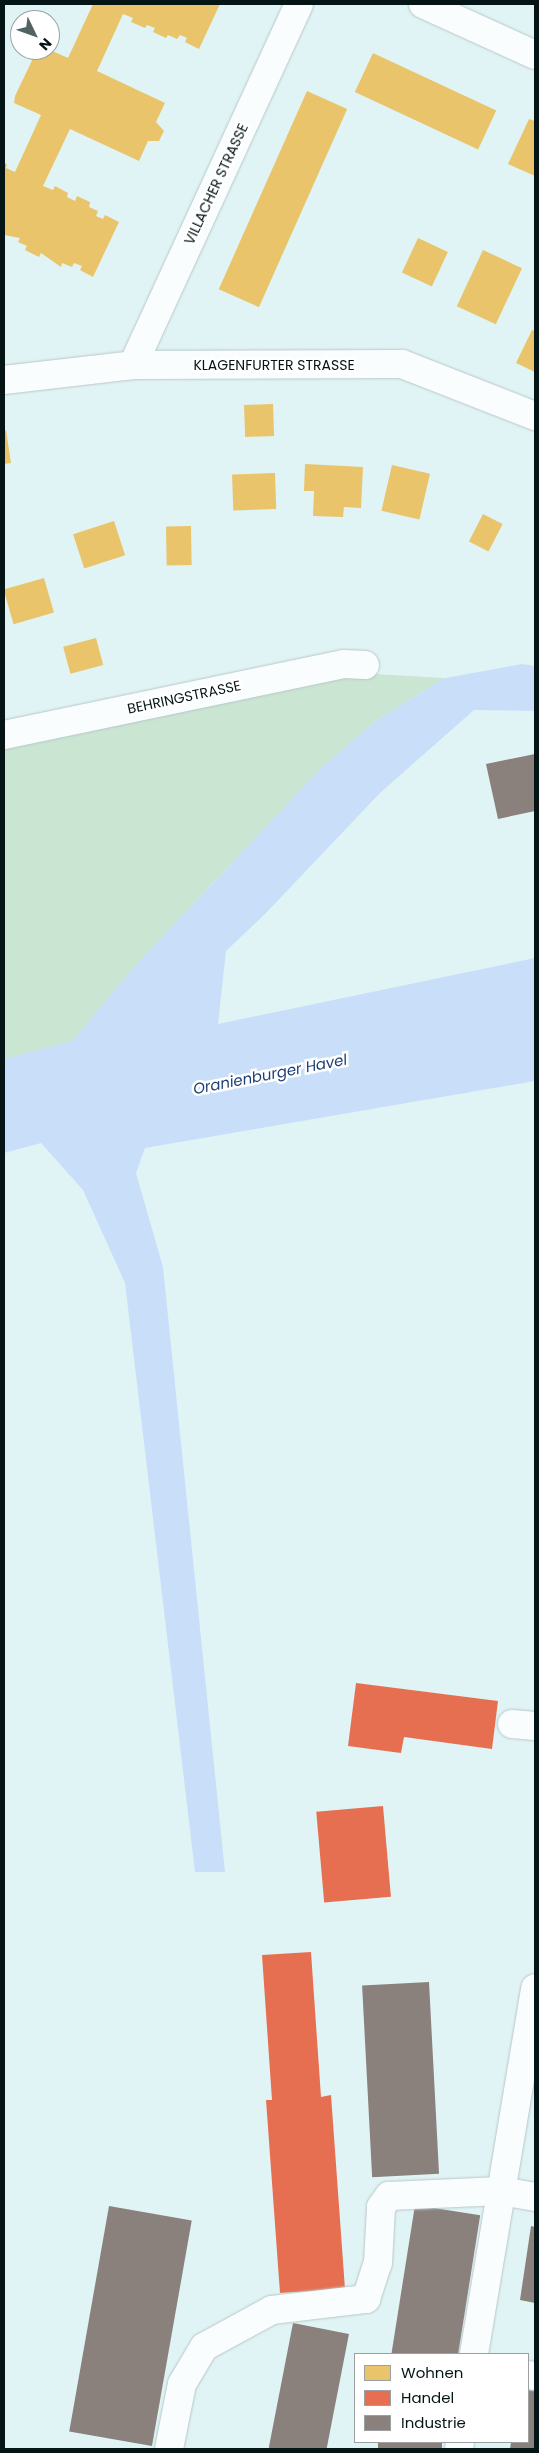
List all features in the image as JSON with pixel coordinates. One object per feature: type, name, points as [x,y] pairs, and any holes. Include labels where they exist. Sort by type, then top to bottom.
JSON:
[{"type":"street","name":"VILLACHER STRASSE","points":[[133,365],[298,4]]},
{"type":"street","points":[[423,4],[535,55]]},
{"type":"street","name":"KLAGENFURTER STRASSE","points":[[4,380],[133,365],[402,364],[535,416]]},
{"type":"street","name":"BEHRINGSTRASSE","points":[[4,735],[344,664],[365,665]]},
{"type":"street","points":[[474,2353],[535,1988]]},
{"type":"street","points":[[169,2449],[182,2384],[204,2347],[272,2310],[366,2299],[378,2263],[381,2207],[389,2196],[501,2191],[535,2197]]},
{"type":"green space","points":[[339,672],[445,678],[377,720],[322,767],[135,966],[72,1042],[4,1059],[4,746]]},
{"type":"water","name":"Oranienburger Havel","points":[[522,664],[535,666],[535,711],[474,710],[380,793],[265,914],[226,951],[218,1024],[535,958],[535,1081],[145,1148],[136,1173],[163,1267],[225,1872],[195,1872],[125,1283],[83,1190],[41,1143],[4,1153],[4,1059],[72,1041],[135,966],[322,767],[377,720],[445,678]]},
{"type":"building: Wohnen","points":[[93,4],[220,4],[199,49],[185,42],[187,38],[180,35],[177,39],[168,35],[166,38],[153,32],[155,28],[147,25],[145,28],[131,22],[133,18],[123,14],[97,71],[165,103],[156,122],[164,131],[159,141],[148,141],[139,161],[70,129],[43,186],[53,190],[55,186],[68,193],[67,197],[75,201],[77,196],[90,202],[89,207],[98,211],[96,216],[103,219],[105,215],[119,222],[93,277],[80,270],[82,266],[74,263],[72,267],[62,263],[61,267],[41,253],[39,257],[25,250],[27,246],[18,242],[20,238],[4,235],[4,163],[7,164],[6,168],[15,172],[41,115],[14,103],[15,96],[32,60],[60,60],[60,54],[68,58]]},
{"type":"building: Wohnen","points":[[373,53],[496,110],[478,149],[355,92]]},
{"type":"building: Wohnen","points":[[307,91],[347,109],[259,307],[219,289]]},
{"type":"building: Wohnen","points":[[529,119],[535,121],[535,176],[508,164]]},
{"type":"building: Wohnen","points":[[418,238],[448,252],[432,286],[402,272]]},
{"type":"building: Wohnen","points":[[483,250],[522,268],[496,324],[457,306]]},
{"type":"building: Wohnen","points":[[532,330],[535,331],[535,372],[516,363]]},
{"type":"building: Wohnen","points":[[273,404],[274,436],[245,437],[244,405]]},
{"type":"building: Wohnen","points":[[6,430],[11,463],[4,464],[4,431]]},
{"type":"building: Wohnen","points":[[305,464],[363,467],[361,508],[344,507],[343,517],[313,516],[314,491],[304,491]]},
{"type":"building: Wohnen","points":[[392,465],[430,474],[419,520],[381,511]]},
{"type":"building: Wohnen","points":[[275,473],[276,509],[233,510],[232,475]]},
{"type":"building: Wohnen","points":[[483,514],[503,524],[489,552],[469,542]]},
{"type":"building: Wohnen","points":[[114,521],[125,555],[84,569],[73,534]]},
{"type":"building: Wohnen","points":[[166,526],[191,526],[192,565],[167,565]]},
{"type":"building: Wohnen","points":[[44,578],[54,613],[14,624],[4,589]]},
{"type":"building: Wohnen","points":[[96,638],[103,665],[70,674],[63,647]]},
{"type":"building: Handel","points":[[356,1683],[498,1701],[492,1749],[404,1737],[401,1753],[348,1746]]},
{"type":"building: Handel","points":[[383,1806],[391,1897],[324,1902],[316,1812]]},
{"type":"building: Handel","points":[[311,1952],[321,2097],[331,2095],[345,2289],[280,2293],[266,2100],[272,2100],[262,1955]]},
{"type":"building: Industrie","points":[[535,754],[535,811],[498,819],[486,764]]},
{"type":"building: Industrie","points":[[429,1982],[439,2174],[372,2177],[362,1986]]},
{"type":"building: Industrie","points":[[415,2205],[480,2215],[458,2353],[392,2353]]},
{"type":"building: Industrie","points":[[109,2206],[192,2221],[152,2446],[69,2432]]},
{"type":"building: Industrie","points":[[531,2226],[535,2227],[535,2303],[520,2300]]},
{"type":"building: Industrie","points":[[293,2323],[349,2334],[327,2449],[269,2448]]},
{"type":"building: Industrie","points":[[529,2390],[535,2391],[535,2449],[510,2449],[511,2443],[529,2443]]},
{"type":"building: Industrie","points":[[378,2443],[442,2443],[442,2449],[378,2449]]}]
